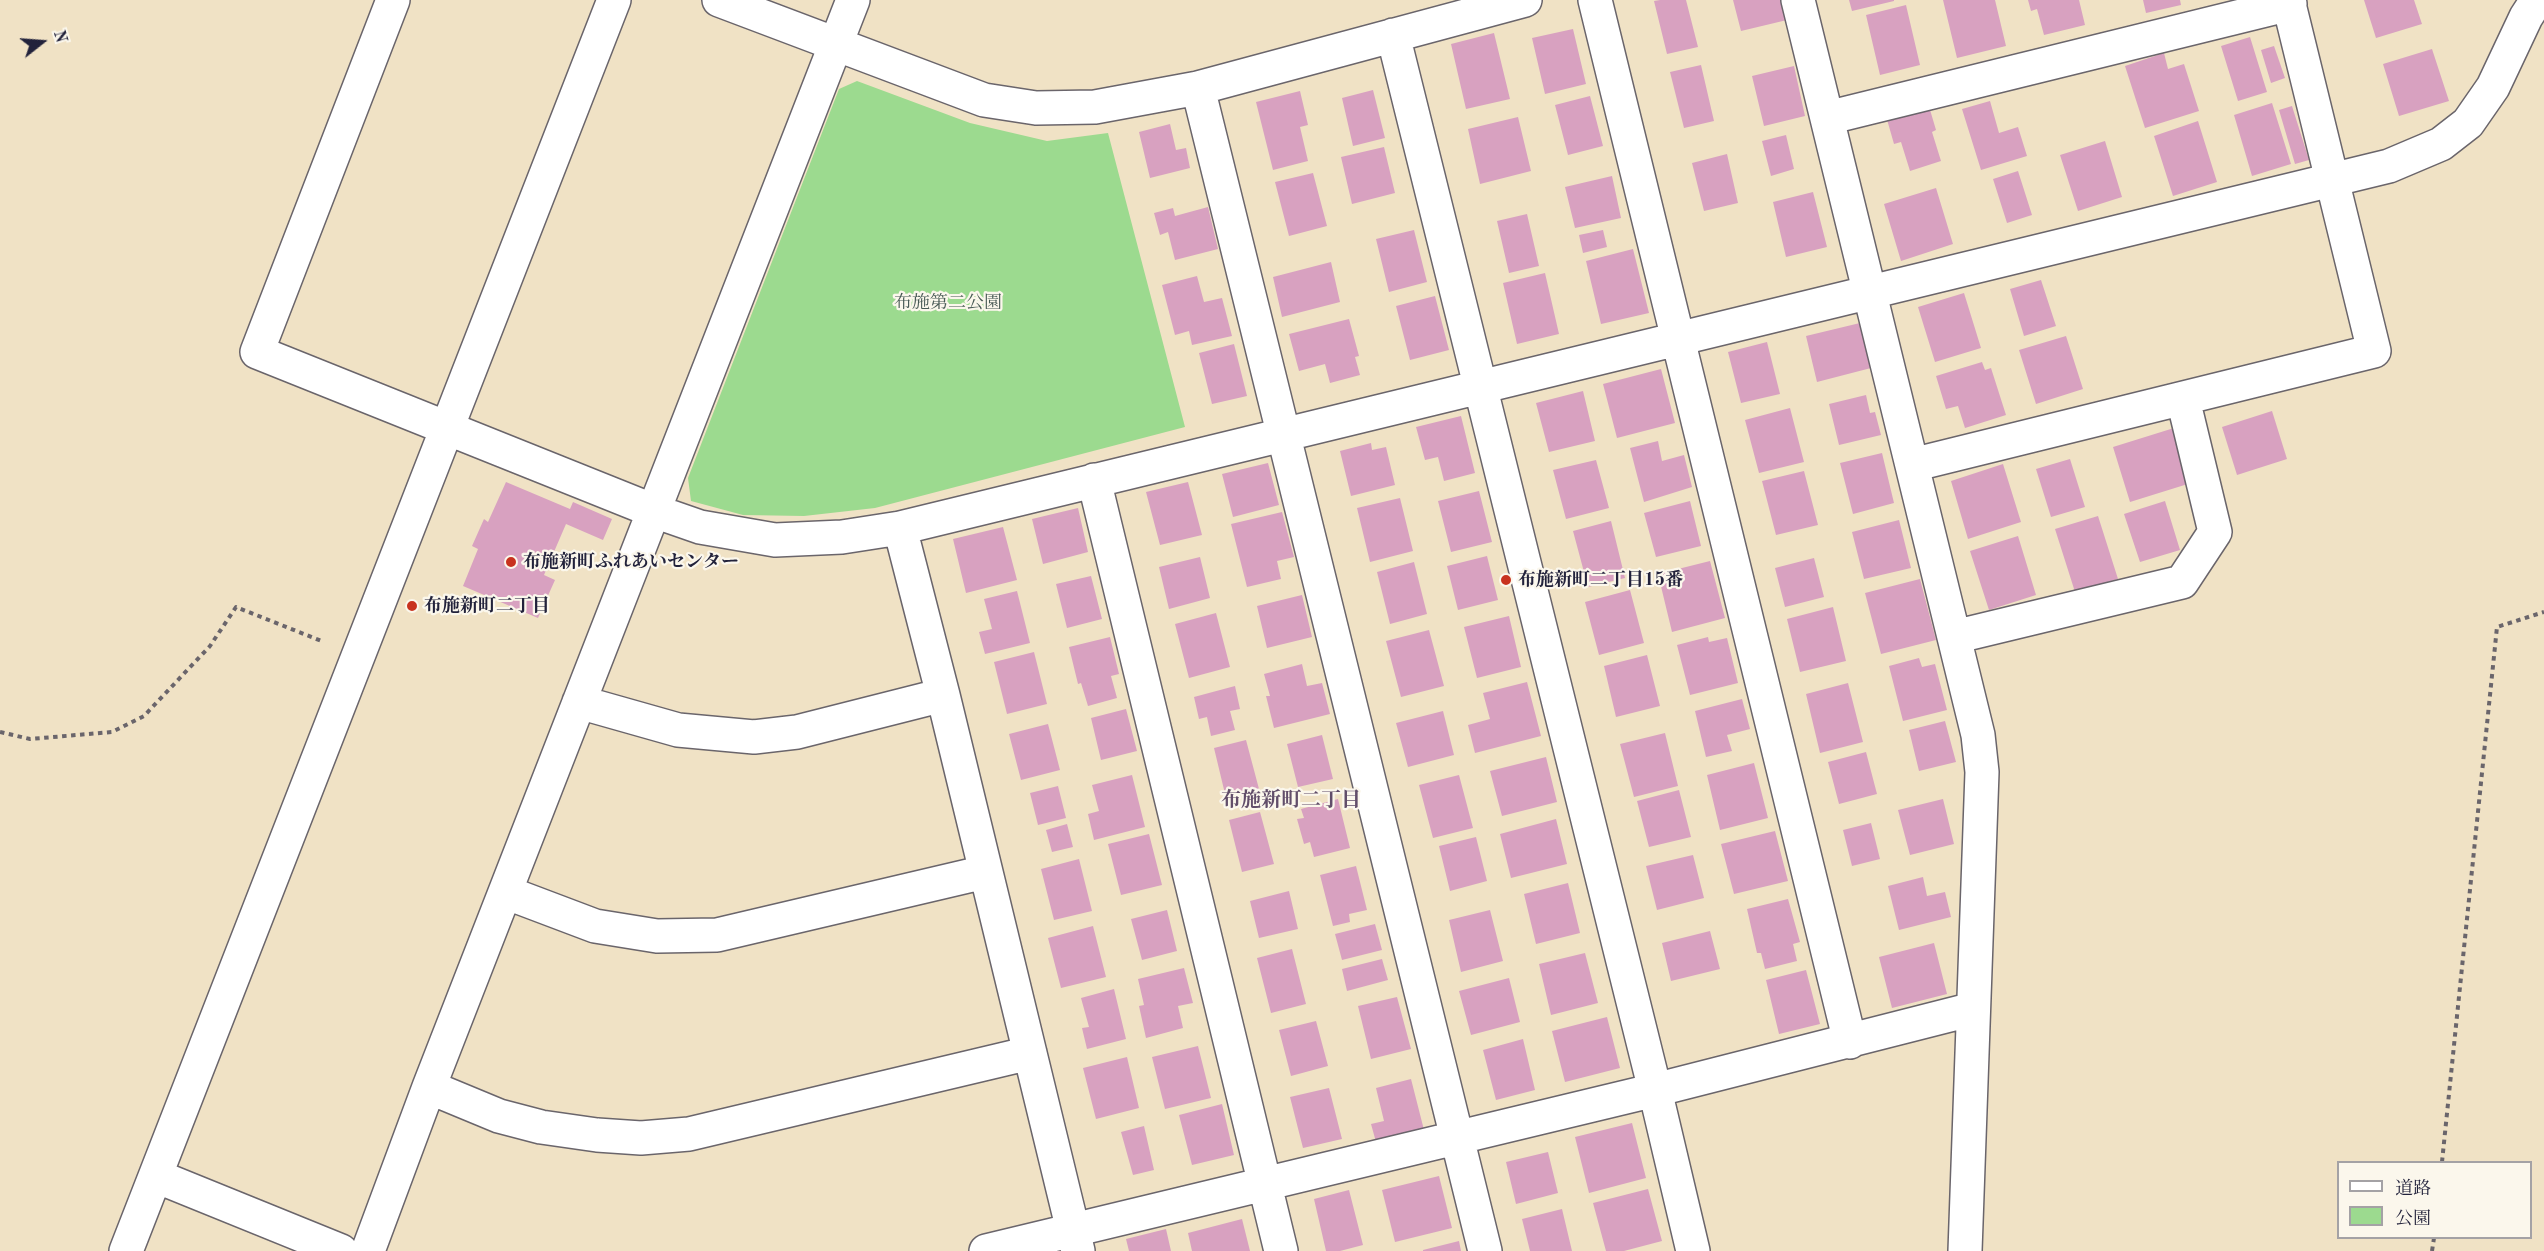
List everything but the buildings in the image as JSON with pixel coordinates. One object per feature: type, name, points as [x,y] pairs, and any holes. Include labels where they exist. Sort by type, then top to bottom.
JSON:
[{"type":"street","points":[[393,0],[257,352],[654,511],[700,527],[775,540],[842,537],[900,528],[2389,166],[2441,144],[2468,123],[2493,87],[2526,17],[2537,0]]},
{"type":"street","points":[[126,1251],[614,0]]},
{"type":"street","points":[[719,0],[984,100],[1036,108],[1095,107],[1197,88],[1525,0]]},
{"type":"street","points":[[368,1251],[429,1087],[853,0]]},
{"type":"street","points":[[1595,0],[1850,1042]]},
{"type":"street","points":[[1798,0],[1978,735],[1982,771],[1965,1251]]},
{"type":"street","points":[[1827,117],[2289,2],[2333,181],[2374,351],[1912,465]]},
{"type":"street","points":[[1393,36],[1693,1251]]},
{"type":"street","points":[[1197,88],[1285,435],[1485,1251]]},
{"type":"street","points":[[1954,637],[2182,582],[2215,532],[2183,399]]},
{"type":"street","points":[[1094,480],[1281,1251]]},
{"type":"street","points":[[900,528],[943,695],[1075,1240]]},
{"type":"street","points":[[579,702],[678,730],[754,737],[797,732],[943,695]]},
{"type":"street","points":[[505,892],[595,926],[657,936],[717,935],[985,872]]},
{"type":"street","points":[[986,1251],[1075,1240],[1265,1183],[1655,1090],[1973,1009]]},
{"type":"street","points":[[429,1087],[500,1116],[541,1127],[597,1135],[641,1138],[689,1134],[1030,1053]]},
{"type":"street","points":[[156,1176],[341,1251]]},
{"type":"path","points":[[0,732],[30,739],[112,732],[144,716],[210,646],[236,607],[358,656]]},
{"type":"path","points":[[2442,1161],[2497,627],[2544,612]]},
{"type":"green space","name":"布施第二公園","points":[[857,81],[970,123],[1047,141],[1108,133],[1185,427],[875,508],[804,516],[743,515],[691,501],[688,478],[839,89]]},
{"type":"place","name":"布施新町ふれあいセンター","points":[[511,562]]},
{"type":"place","name":"布施新町二丁目15番","points":[[1506,580]]},
{"type":"place","name":"布施新町二丁目","points":[[412,606]]},
{"type":"district","name":"布施新町二丁目","points":[[1291,801]]}]
